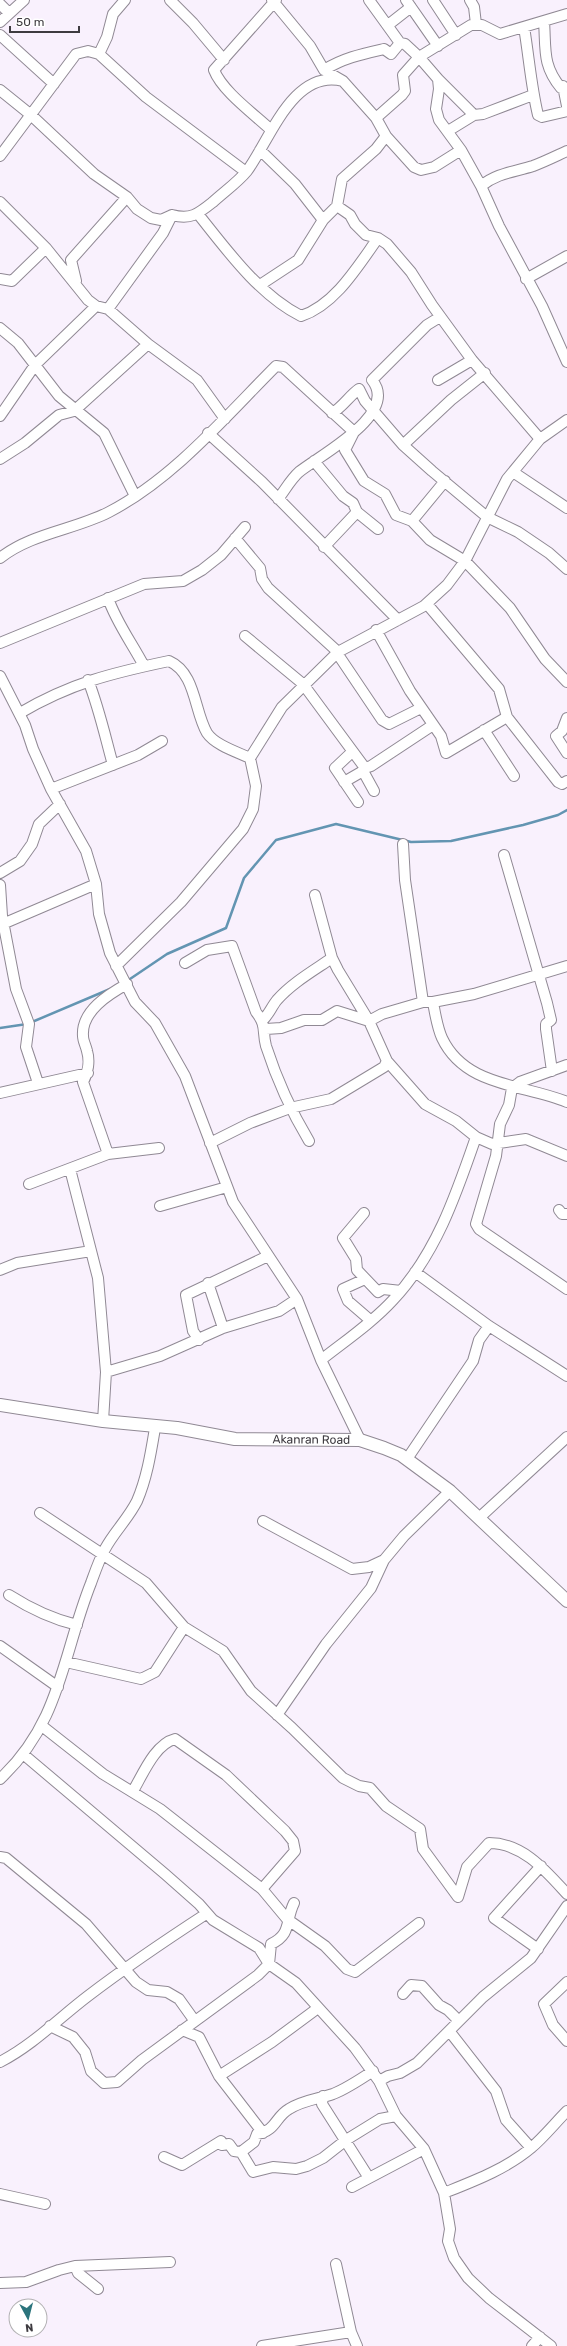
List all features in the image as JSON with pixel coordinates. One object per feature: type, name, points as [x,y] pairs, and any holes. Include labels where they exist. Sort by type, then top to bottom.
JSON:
[{"type":"main road","name":"Akanran Road","points":[[0,1405],[155,1428],[177,1428],[235,1439],[360,1440],[384,1448],[407,1459],[450,1491],[567,1601]]},
{"type":"street","points":[[0,22],[24,0]]},
{"type":"street","points":[[99,54],[107,37],[112,14],[125,0]]},
{"type":"street","points":[[369,0],[400,43],[405,44],[419,57],[438,79],[474,115]]},
{"type":"street","points":[[433,0],[456,35]]},
{"type":"street","points":[[476,24],[472,4],[482,0]]},
{"type":"street","points":[[271,130],[216,77],[214,70],[274,1],[310,46],[324,70],[343,81],[376,118],[386,136],[414,167],[421,170],[434,167],[460,150]]},
{"type":"street","points":[[175,2],[224,60]]},
{"type":"street","points":[[388,25],[408,3],[438,46]]},
{"type":"street","points":[[0,4],[9,13]]},
{"type":"street","points":[[376,118],[402,94],[404,91],[403,75],[419,57],[476,24],[482,25],[500,34],[567,14]]},
{"type":"street","points":[[544,21],[547,63],[550,75],[561,88],[565,86],[567,106]]},
{"type":"street","points":[[524,27],[533,95],[538,115],[542,117],[567,111]]},
{"type":"street","points":[[0,34],[54,84]]},
{"type":"street","points":[[324,70],[340,60],[358,54],[384,49],[391,54],[400,43]]},
{"type":"street","points":[[0,156],[76,54],[88,51],[99,54],[146,97],[246,172]]},
{"type":"street","points":[[438,79],[439,89],[436,109],[439,120],[448,131],[481,186],[526,279],[542,306],[567,362]]},
{"type":"street","points":[[0,90],[31,115],[94,174],[127,196],[138,209],[151,218],[160,220],[172,215],[183,218],[198,214],[246,172],[271,130],[300,91],[309,85],[323,80],[343,81]]},
{"type":"street","points":[[448,131],[474,115],[483,114],[533,95]]},
{"type":"street","points":[[260,285],[298,260],[323,220],[337,206],[342,179],[376,149],[386,136]]},
{"type":"street","points":[[260,150],[295,184],[323,220]]},
{"type":"street","points":[[481,186],[490,179],[516,169],[532,166],[567,151]]},
{"type":"street","points":[[76,283],[71,260],[127,196]]},
{"type":"street","points":[[0,202],[46,248],[76,283],[88,300],[96,306],[108,309],[148,344],[196,380],[225,418]]},
{"type":"street","points":[[337,206],[350,215],[355,224],[366,235],[378,238],[387,244],[411,272],[440,317],[472,360],[485,373],[540,439]]},
{"type":"street","points":[[198,214],[232,257],[260,285],[295,313],[301,316],[310,313],[334,294],[378,238]]},
{"type":"street","points":[[108,309],[163,233],[172,215]]},
{"type":"street","points":[[0,279],[12,281],[46,248]]},
{"type":"street","points":[[526,279],[567,256]]},
{"type":"street","points":[[0,416],[36,365],[96,306]]},
{"type":"street","points":[[278,498],[298,473],[345,441],[374,410],[379,393],[372,380],[427,325],[440,317]]},
{"type":"street","points":[[0,328],[18,343],[59,396],[74,411],[84,416],[104,434],[135,496]]},
{"type":"street","points":[[0,459],[25,443],[59,415],[74,411],[148,344]]},
{"type":"street","points":[[438,380],[472,360]]},
{"type":"street","points":[[0,558],[8,551],[54,531],[108,512],[135,496],[172,470],[276,366],[283,367],[354,432]]},
{"type":"street","points":[[403,445],[450,400],[485,373]]},
{"type":"street","points":[[332,413],[336,411],[349,395],[359,389],[365,401],[403,445],[487,517],[518,532],[549,553],[567,569]]},
{"type":"street","points":[[116,966],[181,902],[243,829],[253,809],[256,786],[250,758],[282,707],[303,684],[337,652],[427,604],[447,585],[465,561],[497,495],[512,472],[540,439],[567,420]]},
{"type":"street","points":[[354,432],[345,450],[364,481],[385,494],[396,515],[412,521],[430,540],[465,561],[510,608],[545,659],[567,682]]},
{"type":"street","points":[[208,433],[278,498],[324,547],[398,620]]},
{"type":"street","points":[[314,461],[343,496],[353,503],[357,512],[378,529]]},
{"type":"street","points":[[512,472],[567,508]]},
{"type":"street","points":[[412,521],[445,481]]},
{"type":"street","points":[[324,547],[357,512]]},
{"type":"street","points":[[0,643],[144,584],[183,581],[208,565],[245,527]]},
{"type":"street","points":[[235,538],[260,568],[262,579],[268,588],[337,652],[382,720],[389,724],[420,708]]},
{"type":"street","points":[[108,598],[116,620],[123,628],[144,666]]},
{"type":"street","points":[[427,604],[499,688],[507,717],[558,782],[562,784],[567,781]]},
{"type":"street","points":[[376,630],[420,708],[441,736],[446,753],[507,717]]},
{"type":"street","points":[[245,636],[303,684],[364,770],[374,791]]},
{"type":"street","points":[[20,713],[48,696],[88,680],[169,661],[177,664],[197,703],[207,733],[215,740],[250,758]]},
{"type":"street","points":[[0,676],[20,713],[51,789],[86,851],[96,884],[99,914],[110,953],[116,966],[126,982],[135,1002],[155,1024],[185,1076],[233,1202],[297,1299],[320,1360],[360,1440]]},
{"type":"street","points":[[88,680],[102,718],[102,728],[113,765]]},
{"type":"street","points":[[567,718],[562,731],[556,736],[567,753]]},
{"type":"street","points":[[344,782],[371,766],[432,725]]},
{"type":"street","points":[[484,730],[514,776]]},
{"type":"street","points":[[51,789],[138,755],[162,741]]},
{"type":"street","points":[[352,752],[335,768],[358,802]]},
{"type":"street","points":[[0,873],[20,862],[32,844],[39,824],[60,804]]},
{"type":"street","points":[[403,844],[405,880],[428,1002],[441,1036],[456,1060],[482,1076],[512,1088],[567,1102]]},
{"type":"street","points":[[504,855],[551,1020],[546,1024],[546,1029],[552,1071]]},
{"type":"street","points":[[5,923],[96,884]]},
{"type":"street","points":[[0,885],[16,989],[29,1024],[26,1047],[38,1083]]},
{"type":"street","points":[[315,895],[332,958],[369,1021],[387,1061],[425,1104],[456,1121],[476,1137],[492,1144],[526,1139],[567,1156]]},
{"type":"street","points":[[185,964],[207,950],[232,946],[256,1012],[264,1025],[266,1044],[290,1108],[309,1141]]},
{"type":"street","points":[[264,1025],[276,1001],[332,958]]},
{"type":"street","points":[[264,1025],[281,1028],[304,1020],[322,1020],[337,1011],[369,1021],[382,1014],[428,1002],[474,994],[538,973],[567,966]]},
{"type":"street","points":[[108,1154],[83,1082],[88,1073],[88,1054],[82,1037],[88,1019],[102,998],[126,982]]},
{"type":"street","points":[[210,1143],[250,1123],[290,1108],[331,1099],[384,1067],[387,1061]]},
{"type":"street","points":[[567,1065],[520,1082],[512,1088],[509,1105],[500,1124],[496,1156],[476,1224],[479,1229],[567,1289]]},
{"type":"street","points":[[0,1093],[38,1083],[88,1073]]},
{"type":"street","points":[[320,1360],[393,1301],[415,1272],[440,1233],[476,1137]]},
{"type":"street","points":[[30,1184],[108,1154],[159,1148]]},
{"type":"street","points":[[70,1169],[98,1278],[106,1372],[103,1421]]},
{"type":"street","points":[[160,1206],[227,1187]]},
{"type":"street","points":[[364,1214],[344,1238],[356,1260],[357,1270],[378,1292],[383,1289],[401,1291]]},
{"type":"street","points":[[0,1270],[17,1263],[91,1251]]},
{"type":"street","points":[[199,1340],[193,1330],[186,1295],[208,1283],[268,1256]]},
{"type":"street","points":[[415,1272],[489,1326],[567,1376]]},
{"type":"street","points":[[365,1279],[343,1289],[348,1301],[370,1320]]},
{"type":"street","points":[[208,1283],[223,1328]]},
{"type":"street","points":[[106,1372],[160,1356],[199,1340],[223,1328],[279,1311],[297,1299]]},
{"type":"street","points":[[407,1459],[473,1361],[479,1340],[489,1326]]},
{"type":"street","points":[[0,1779],[23,1754],[42,1726],[58,1687],[77,1624],[102,1555],[128,1517],[137,1500],[148,1464],[155,1428]]},
{"type":"street","points":[[478,1518],[567,1437]]},
{"type":"street","points":[[277,1715],[326,1644],[371,1588],[384,1560],[404,1536],[450,1491]]},
{"type":"street","points":[[40,1513],[146,1583],[184,1627],[223,1651],[231,1661],[241,1680],[343,1778],[359,1786],[370,1788],[386,1806],[420,1829],[423,1849],[458,1897],[467,1867],[489,1843],[497,1843],[516,1850],[538,1862],[567,1894]]},
{"type":"street","points":[[263,1521],[352,1569],[369,1567],[384,1560]]},
{"type":"street","points":[[9,1596],[32,1610],[56,1620],[77,1624]]},
{"type":"street","points":[[66,1662],[141,1679],[155,1672],[184,1627]]},
{"type":"street","points":[[0,1646],[58,1687]]},
{"type":"street","points":[[42,1726],[103,1774],[133,1791],[160,1809],[262,1889],[287,1919],[325,1946],[347,1969],[355,1972],[419,1923]]},
{"type":"street","points":[[133,1791],[160,1748],[167,1741],[175,1738],[226,1775],[286,1831],[293,1841],[295,1851],[262,1889]]},
{"type":"street","points":[[23,1754],[165,1874],[199,1904],[206,1914],[258,1948],[269,1964],[296,1983],[373,2071],[380,2081],[396,2116],[424,2149],[444,2193],[450,2229],[448,2241],[454,2258],[468,2278],[489,2298],[551,2346]]},
{"type":"street","points":[[0,1857],[6,1858],[33,1879],[86,1924],[136,1982],[148,1990],[167,1992],[179,2000],[194,2020]]},
{"type":"street","points":[[538,1949],[494,1918],[541,1866]]},
{"type":"street","points":[[50,2026],[73,2037],[85,2052],[91,2071],[104,2083],[110,2084],[117,2082],[142,2060],[194,2020],[258,1975],[269,1964],[271,1944],[281,1939],[288,1928],[287,1919],[294,1903]]},
{"type":"street","points":[[380,2081],[388,2076],[400,2073],[417,2062],[450,2032],[483,1997],[514,1974],[531,1958],[567,1906]]},
{"type":"street","points":[[0,2062],[30,2043],[125,1969],[206,1914]]},
{"type":"street","points":[[567,1982],[544,2004],[553,2025],[567,2041]]},
{"type":"street","points":[[403,1994],[411,1985],[422,1986],[439,2006],[448,2010],[459,2021]]},
{"type":"street","points":[[219,2076],[272,2042],[318,2008]]},
{"type":"street","points":[[182,2030],[199,2037],[219,2076],[263,2133]]},
{"type":"street","points":[[450,2032],[496,2091],[506,2120],[531,2148]]},
{"type":"street","points":[[164,2157],[182,2164],[221,2140],[222,2145],[229,2144],[234,2151],[241,2152],[254,2142],[257,2134],[263,2133],[276,2125],[281,2115],[290,2108],[310,2098],[338,2092],[373,2071]]},
{"type":"street","points":[[323,2096],[322,2104],[369,2178]]},
{"type":"street","points":[[444,2193],[480,2179],[531,2148],[567,2111]]},
{"type":"street","points":[[241,2152],[253,2172],[273,2167],[296,2169],[307,2166],[324,2158],[346,2140],[380,2119],[396,2116]]},
{"type":"street","points":[[352,2187],[424,2149]]},
{"type":"street","points":[[0,2194],[46,2204]]},
{"type":"street","points":[[0,2283],[26,2282],[75,2266],[170,2262]]},
{"type":"street","points":[[336,2264],[351,2332],[357,2346]]},
{"type":"street","points":[[75,2266],[78,2273],[98,2290]]},
{"type":"street","points":[[262,2346],[351,2332]]},
{"type":"street","points":[[532,2346],[540,2337]]},
{"type":"waterway","points":[[127,981],[167,954],[226,928],[244,878],[276,840],[336,824],[411,842],[451,841],[523,825],[558,815],[567,810]]},
{"type":"waterway","points":[[32,1022],[110,989]]},
{"type":"waterway","points":[[0,1028],[27,1024]]}]
